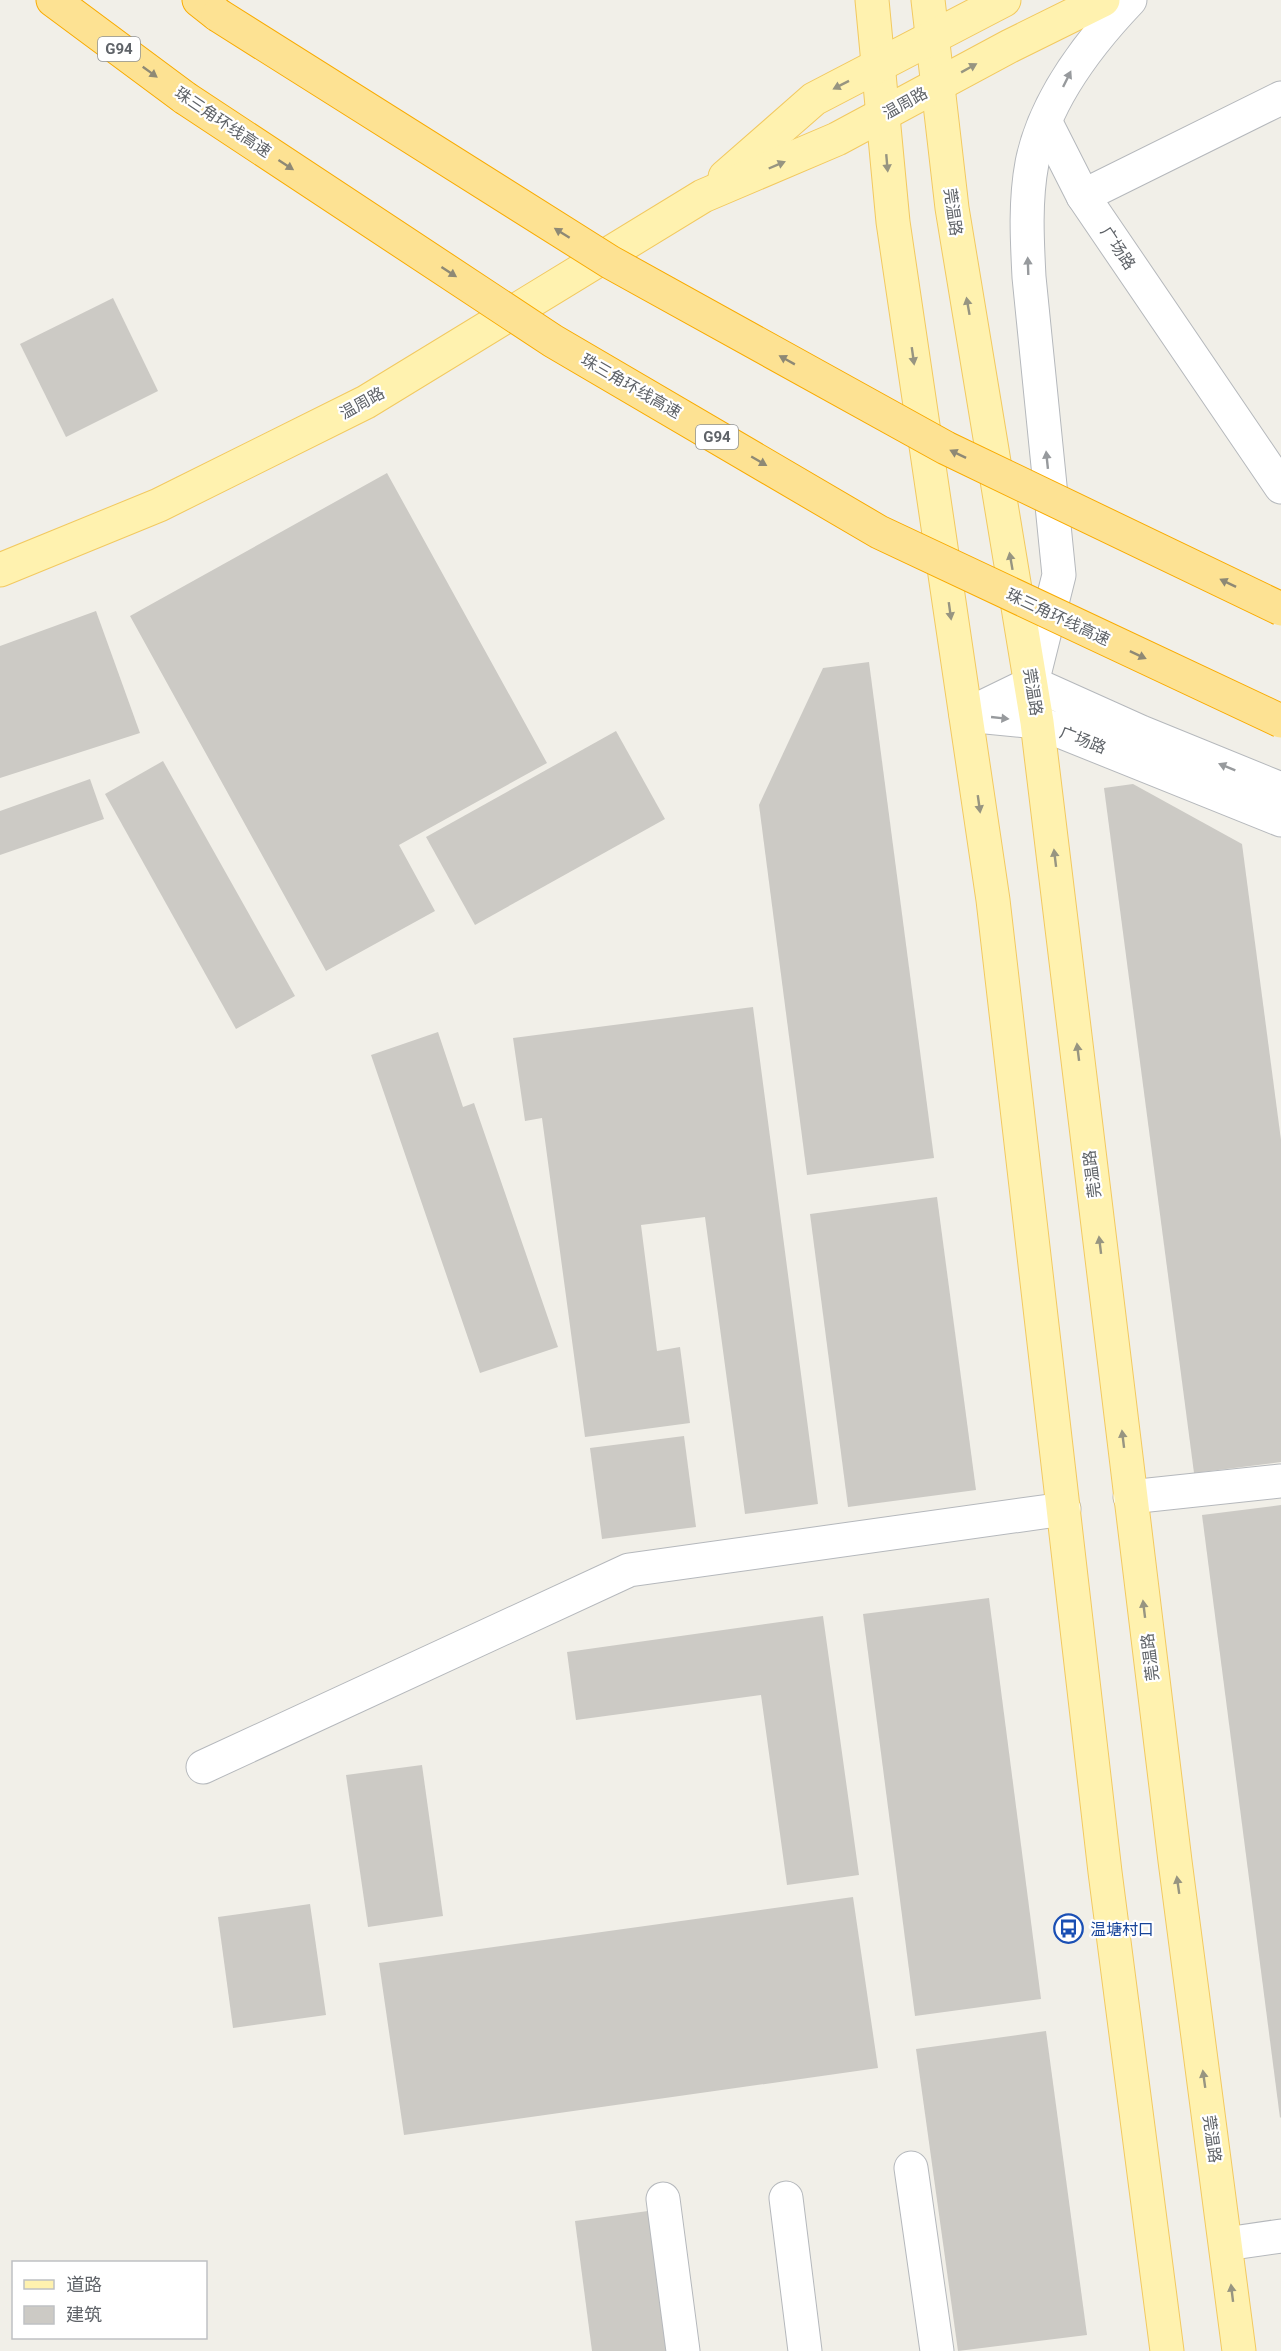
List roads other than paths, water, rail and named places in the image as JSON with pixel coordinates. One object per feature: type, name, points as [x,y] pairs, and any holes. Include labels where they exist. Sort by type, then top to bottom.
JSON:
[{"type":"highway","name":"珠三角环线高速","points":[[53,0],[185,98],[553,341],[879,532],[1281,721]]},
{"type":"highway","points":[[208,7],[610,262],[946,448],[1281,609]]},
{"type":"main road","points":[[872,0],[893,222],[993,900],[1105,1872],[1167,2351]]},
{"type":"main road","name":"莞温路","points":[[928,0],[952,208],[1032,683],[1175,1861],[1239,2351]]},
{"type":"main road","name":"温周路","points":[[703,196],[814,99],[1004,0]]},
{"type":"main road","name":"温周路","points":[[0,570],[159,505],[366,402],[703,196],[837,139],[1103,0]]},
{"type":"street","points":[[966,715],[1032,683],[1059,575],[1029,277],[1027,227],[1033,160],[1046,123],[1070,71],[1130,0]]},
{"type":"street","points":[[1083,196],[1281,98]]},
{"type":"street","name":"广场路","points":[[1046,123],[1083,196],[1281,487]]},
{"type":"street","name":"广场路","points":[[1032,683],[1141,732],[1281,789]]},
{"type":"street","name":"广场路","points":[[966,715],[1037,722],[1281,820]]},
{"type":"street","points":[[1130,1497],[1281,1481]]},
{"type":"street","points":[[203,1767],[629,1570],[1064,1509]]},
{"type":"street","points":[[911,2168],[937,2351]]},
{"type":"street","points":[[663,2199],[683,2351]]},
{"type":"street","points":[[786,2199],[806,2351]]},
{"type":"street","points":[[1226,2244],[1281,2236]]},
{"type":"place","name":"温塘村口","points":[[1069,1929]]}]
